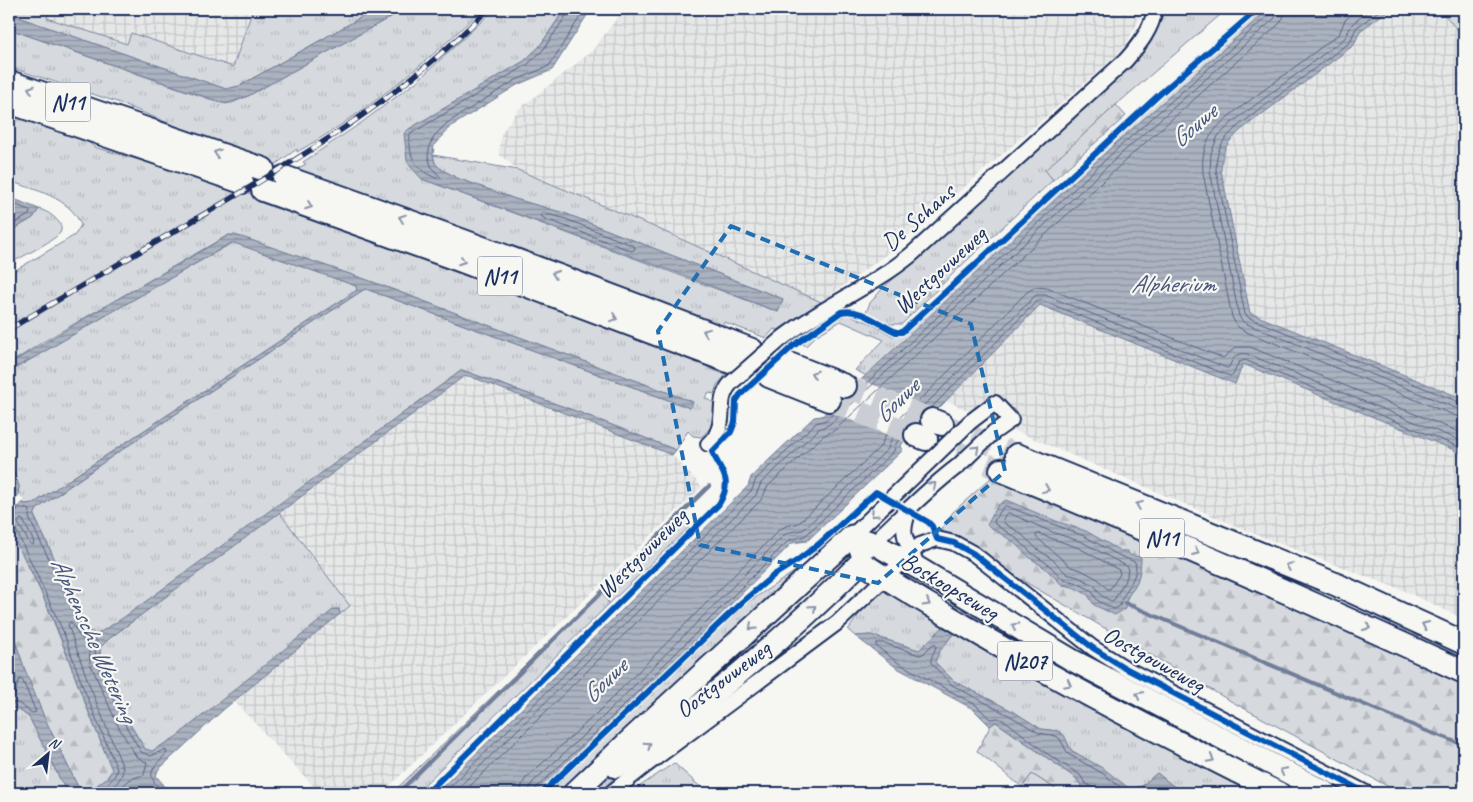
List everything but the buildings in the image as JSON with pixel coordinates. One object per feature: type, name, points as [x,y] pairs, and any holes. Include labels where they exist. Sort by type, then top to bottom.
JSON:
[{"type":"highway","name":"N11","points":[[9,82],[459,260],[740,365]]},
{"type":"highway","name":"N11","points":[[9,102],[256,180]]},
{"type":"highway","name":"N11","points":[[284,177],[482,247],[640,306],[740,365]]},
{"type":"highway","points":[[776,369],[837,393]]},
{"type":"highway","name":"N11","points":[[1464,643],[1335,584],[1009,462],[1108,514],[1322,607],[1464,672]]},
{"type":"main road","name":"Boskoopseweg","points":[[574,793],[852,536],[911,560],[1072,660],[1327,793]]},
{"type":"main road","name":"Boskoopseweg","points":[[579,793],[669,730],[783,636],[861,562],[1027,662],[1168,737],[1279,793]]},
{"type":"main road","points":[[843,581],[871,576],[885,578]]},
{"type":"street","name":"De Schans","points":[[708,444],[716,436],[720,426],[722,397],[740,365],[820,312],[888,273],[912,254],[1126,60],[1140,45],[1155,9]]},
{"type":"street","name":"Boskoopseweg","points":[[852,536],[930,435],[970,422],[995,403],[1011,420],[994,432],[958,466],[937,482],[872,543],[861,562]]},
{"type":"street","name":"Boskoopseweg","points":[[909,510],[904,524],[904,532],[911,560]]},
{"type":"street","points":[[852,536],[861,562]]},
{"type":"street","name":"Oostgouweweg","points":[[611,793],[838,623],[885,578],[911,560],[920,546],[937,539],[954,543],[974,554],[1093,648],[1125,668],[1366,793]]},
{"type":"highlighted area","points":[[731,226],[971,324],[1005,471],[878,583],[700,545],[658,331]]},
{"type":"shaded area","points":[[9,9],[253,9],[228,83]]},
{"type":"shaded area","points":[[624,9],[1142,9],[1141,16],[1123,50],[888,253],[821,302],[654,227],[518,170],[499,154],[501,134],[518,110],[592,51]]},
{"type":"shaded area","name":"Alpherium","points":[[1382,9],[1440,9],[1464,38],[1464,619],[1407,592],[1257,535],[935,396],[1033,301]]},
{"type":"shaded area","points":[[469,376],[672,455],[702,487],[382,793],[320,793],[234,701],[349,606],[279,512],[463,377]]},
{"type":"green space","points":[[9,9],[50,9],[47,18],[127,44],[131,33],[233,67],[253,9],[376,9],[239,86],[226,89],[9,14]]},
{"type":"green space","points":[[405,9],[482,9],[417,68],[371,104],[322,137],[297,152],[297,149],[276,164],[205,138],[117,102],[9,67],[9,29],[221,103],[232,103]]},
{"type":"green space","points":[[495,9],[565,9],[539,47],[524,61],[409,129],[422,179],[778,312],[783,299],[564,213],[515,199],[457,178],[441,169],[435,163],[433,155],[518,170],[654,227],[821,302],[778,330],[774,329],[766,338],[724,322],[721,328],[295,170],[306,164],[303,162],[361,123],[416,82]]},
{"type":"green space","points":[[1163,9],[1227,9],[1116,105],[1046,170],[1053,180],[960,267],[951,259],[901,307],[910,316],[902,324],[889,324],[866,312],[870,303],[882,289],[1130,64],[1150,38]]},
{"type":"green space","points":[[1262,9],[1269,9],[1115,144],[867,376],[855,370],[884,340],[841,321],[817,335],[806,346],[801,343],[847,314],[870,323],[893,336],[904,333],[1158,99]]},
{"type":"green space","points":[[1440,9],[1464,9],[1464,38]]},
{"type":"green space","points":[[1116,105],[1126,116],[1053,180],[1045,170]]},
{"type":"green space","points":[[9,113],[83,137],[94,147],[233,187],[710,362],[709,368],[726,375],[717,385],[714,394],[708,393],[705,398],[714,403],[716,413],[714,422],[701,437],[693,436],[688,431],[676,450],[462,370],[274,509],[123,618],[96,635],[88,630],[34,515],[37,509],[114,455],[363,290],[366,289],[690,408],[693,402],[370,281],[235,235],[229,235],[221,239],[41,343],[9,364],[9,274],[75,235],[81,225],[76,215],[60,201],[40,191],[9,181]]},
{"type":"green space","points":[[39,209],[48,213],[60,224],[60,233],[44,245],[9,264],[9,232],[33,218]]},
{"type":"green space","points":[[234,242],[356,286],[357,290],[34,503],[24,504],[18,496],[19,486],[9,460],[9,372]]},
{"type":"green space","points":[[951,259],[960,267],[910,316],[901,307]]},
{"type":"green space","points":[[992,477],[1365,638],[1464,684],[1464,793],[1400,793],[1227,699],[939,532],[953,512]]},
{"type":"green space","points":[[279,512],[350,606],[340,614],[339,609],[176,737],[152,751],[145,749],[128,721],[100,659],[100,648],[110,638]]},
{"type":"green space","points":[[679,517],[689,527],[609,604],[602,591]]},
{"type":"green space","points":[[9,529],[18,543],[42,594],[113,770],[90,791],[81,793],[44,717],[9,623]]},
{"type":"green space","points":[[803,566],[559,793],[549,793],[617,725],[747,603]]},
{"type":"green space","points":[[887,588],[1095,710],[1253,793],[1182,793],[1157,773],[1142,786],[1130,789],[1071,750],[1064,736],[1058,731],[1041,729],[1014,712],[954,681],[935,662],[939,652],[954,633],[944,627],[919,650],[871,635],[855,636],[848,630],[864,607]]},
{"type":"green space","points":[[602,591],[609,604],[416,793],[392,793]]},
{"type":"green space","points":[[9,708],[16,708],[29,717],[67,793],[9,793]]},
{"type":"green space","points":[[996,722],[1077,779],[1082,787],[1078,793],[1062,793],[1032,774],[1022,787],[977,751],[991,725]]},
{"type":"green space","points":[[674,763],[707,793],[630,793]]},
{"type":"green space","points":[[625,768],[598,793],[587,793]]},
{"type":"green space","points":[[1032,774],[1062,793],[1018,793]]},
{"type":"water","points":[[376,9],[405,9],[248,96],[226,104],[9,29],[9,14],[226,89],[239,86]]},
{"type":"water","points":[[565,9],[591,9],[552,70],[517,85],[450,127],[434,145],[433,155],[435,163],[441,169],[457,178],[515,199],[564,213],[783,299],[778,312],[422,179],[410,166],[407,161],[404,133],[524,61],[539,47]]},
{"type":"water","name":"Gouwe","points":[[1269,9],[1390,9],[1360,31],[1354,45],[1241,130],[1231,139],[1226,147],[1221,170],[1250,313],[1464,399],[1464,454],[1243,364],[1235,384],[1040,305],[939,408],[913,428],[900,447],[903,450],[807,541],[792,543],[610,726],[537,793],[436,793],[748,486],[751,477],[814,417],[822,416],[1115,144]]},
{"type":"water","points":[[9,197],[39,209],[33,218],[9,232]]},
{"type":"water","name":"Alphensche Wetering","points":[[229,235],[242,237],[370,281],[693,402],[690,408],[366,289],[363,290],[114,455],[37,509],[34,516],[88,630],[96,635],[123,618],[462,370],[676,450],[672,455],[469,376],[463,377],[110,638],[100,648],[100,659],[128,721],[145,749],[152,751],[176,737],[334,609],[339,609],[340,614],[223,710],[158,770],[156,776],[171,793],[149,793],[144,787],[137,788],[130,793],[86,793],[108,777],[112,770],[59,633],[38,585],[9,529],[9,516],[12,511],[9,507],[9,460],[19,486],[18,496],[24,504],[34,503],[357,290],[356,286],[231,243],[9,372],[9,364]]},
{"type":"water","points":[[1006,500],[1056,521],[1086,531],[1121,551],[1127,551],[1130,555],[1141,557],[1138,579],[1127,598],[1125,609],[1115,615],[1094,605],[1088,595],[1073,587],[1062,585],[1045,568],[1030,558],[1012,541],[987,525],[998,505]]},
{"type":"water","points":[[9,623],[44,717],[81,793],[67,793],[29,717],[16,708],[9,708],[9,692],[14,683],[9,669]]},
{"type":"water","points":[[944,626],[954,633],[939,652],[935,662],[954,681],[1014,712],[1041,729],[1057,731],[1064,735],[1071,750],[1104,769],[1130,789],[1142,786],[1157,773],[1182,793],[1095,793],[1082,787],[1077,779],[996,722],[990,726],[973,709],[897,668],[855,636],[871,635],[919,650]]},
{"type":"pier","points":[[859,379],[939,411],[915,430],[906,442],[826,410]]},
{"type":"pier","points":[[20,495],[24,501],[10,512],[9,503]]},
{"type":"waterway","points":[[398,793],[709,486]]},
{"type":"waterway","points":[[1125,603],[1424,730],[1464,745]]},
{"type":"tunnel","points":[[845,386],[932,420]]},
{"type":"tunnel","points":[[829,400],[916,435]]},
{"type":"tunnel","points":[[942,424],[1017,455]]},
{"type":"tunnel","points":[[926,439],[1001,470]]},
{"type":"railway","points":[[9,329],[283,168],[355,120],[424,68],[488,9]]},
{"type":"cycle path","name":"Westgouweweg","points":[[427,793],[719,504],[726,483],[723,472],[712,452],[731,432],[735,422],[736,401],[740,395],[793,346],[841,312],[848,311],[863,314],[896,332],[902,332],[1162,92],[1258,9]]},
{"type":"cycle path","points":[[542,793],[742,602],[774,575],[819,544],[876,492],[928,522],[932,526],[937,539],[954,543],[974,554],[1093,648],[1125,668],[1366,793]]}]
